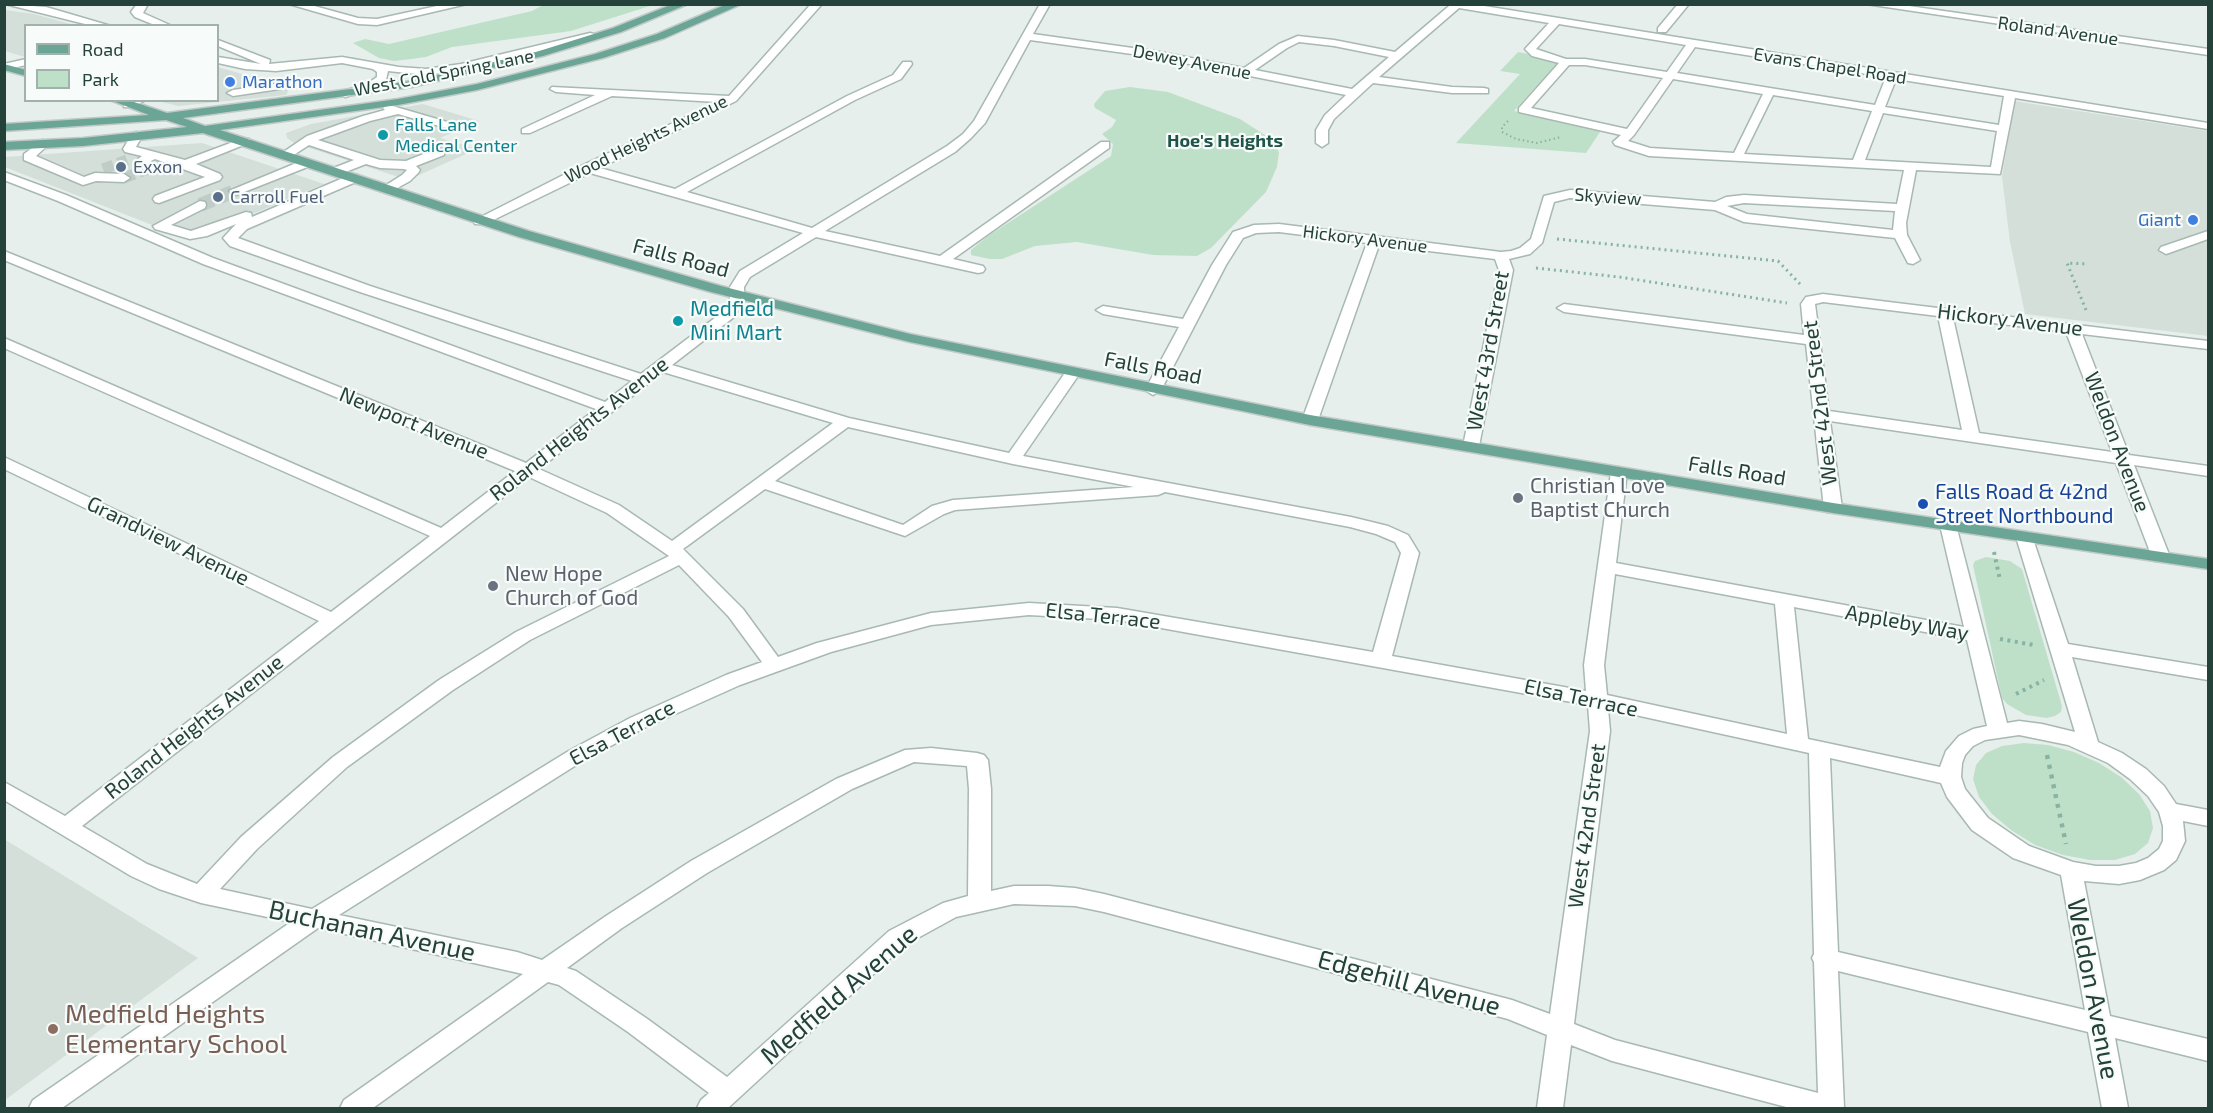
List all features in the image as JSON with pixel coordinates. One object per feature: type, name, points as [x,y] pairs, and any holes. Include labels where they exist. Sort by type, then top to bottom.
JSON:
[{"type":"main road","name":"West Cold Spring Lane","points":[[4,128],[166,117],[412,84],[498,65],[617,30],[683,4]]},
{"type":"main road","name":"West Cold Spring Lane","points":[[4,146],[206,129],[381,105],[477,87],[598,56],[669,33],[737,4]]},
{"type":"main road","points":[[5,67],[24,72]]},
{"type":"main road","name":"Falls Road","points":[[120,102],[480,221],[737,295],[910,338],[1072,374],[1310,420],[1833,508],[2208,564]]},
{"type":"street","points":[[10,4],[46,10],[98,24]]},
{"type":"street","points":[[143,4],[136,12],[162,24]]},
{"type":"street","points":[[294,4],[358,21],[377,22],[462,4]]},
{"type":"street","name":"Wood Heights Avenue","points":[[480,221],[732,99],[817,4]]},
{"type":"street","name":"Roland Heights Avenue","points":[[65,827],[729,314],[735,308],[737,287],[746,274],[967,136],[979,123],[1046,4]]},
{"type":"street","points":[[1662,30],[1684,4]]},
{"type":"street","name":"Roland Avenue","points":[[1871,4],[2208,52]]},
{"type":"street","points":[[1322,143],[1322,130],[1329,117],[1456,5]]},
{"type":"street","name":"Evans Chapel Road","points":[[1456,5],[2208,126]]},
{"type":"street","points":[[1556,22],[1530,50],[1536,54],[1559,58],[1566,62]]},
{"type":"street","points":[[219,60],[244,66],[281,68],[334,60],[406,71],[442,70],[617,30]]},
{"type":"street","name":"Dewey Avenue","points":[[1029,37],[1145,52],[1354,93]]},
{"type":"street","points":[[1246,72],[1283,46],[1298,39],[1334,43],[1399,56]]},
{"type":"street","points":[[219,43],[281,68]]},
{"type":"street","points":[[1692,44],[1630,132],[1619,142],[1649,152],[1996,171],[2010,95]]},
{"type":"street","points":[[5,67],[24,62]]},
{"type":"street","points":[[1530,62],[1585,62],[2004,129]]},
{"type":"street","points":[[1523,111],[1566,62]]},
{"type":"street","points":[[676,193],[851,98],[897,77],[907,64]]},
{"type":"street","points":[[345,94],[370,86],[382,78],[383,71],[375,65]]},
{"type":"street","points":[[1857,164],[1892,76]]},
{"type":"street","points":[[1370,79],[1452,90],[1484,91]]},
{"type":"street","points":[[233,93],[282,86]]},
{"type":"street","points":[[219,88],[248,96],[251,107]]},
{"type":"street","points":[[555,88],[732,99]]},
{"type":"street","points":[[526,131],[610,92]]},
{"type":"street","points":[[1739,152],[1770,93]]},
{"type":"street","points":[[128,105],[136,102]]},
{"type":"street","points":[[381,105],[450,126]]},
{"type":"street","points":[[285,155],[308,141],[367,118],[398,111]]},
{"type":"street","points":[[1523,111],[1630,132]]},
{"type":"street","points":[[136,136],[129,149],[138,161],[185,164],[216,177],[159,199]]},
{"type":"street","points":[[308,141],[380,164],[407,165],[440,152]]},
{"type":"street","points":[[185,164],[245,142]]},
{"type":"street","points":[[43,144],[28,157],[83,181],[106,172]]},
{"type":"street","points":[[942,261],[1106,145]]},
{"type":"street","points":[[365,160],[344,175],[235,230],[230,238],[244,246],[365,289],[643,380]]},
{"type":"street","points":[[235,191],[306,163]]},
{"type":"street","points":[[386,189],[406,178],[414,170],[407,165]]},
{"type":"street","points":[[1911,167],[1902,208],[1900,235],[1913,260]]},
{"type":"street","points":[[587,168],[812,232],[978,269]]},
{"type":"street","points":[[200,205],[160,226],[190,235],[202,233],[344,175]]},
{"type":"street","points":[[4,176],[230,269],[607,408]]},
{"type":"street","name":"Skyview","points":[[1503,263],[1533,245],[1539,235],[1545,203],[1548,199],[1561,194],[1717,206],[1744,218],[1900,235]]},
{"type":"street","name":"Skyview","points":[[1717,206],[1726,201],[1744,199],[1902,208]]},
{"type":"street","name":"Hickory Avenue","points":[[1188,324],[1238,235],[1266,228],[1374,241],[1503,263]]},
{"type":"street","points":[[2166,250],[2208,235]]},
{"type":"street","points":[[1310,420],[1374,241]]},
{"type":"street","name":"Newport Avenue","points":[[4,255],[527,469],[613,509],[676,553],[729,606],[774,665]]},
{"type":"street","name":"West 43rd Street","points":[[1471,446],[1503,263]]},
{"type":"street","name":"Hickory Avenue","points":[[1808,298],[1944,312],[2208,347]]},
{"type":"street","name":"West 42nd Street","points":[[1808,298],[1833,508]]},
{"type":"street","points":[[1564,308],[1813,341]]},
{"type":"street","points":[[1103,310],[1188,324],[1153,390]]},
{"type":"street","points":[[1944,312],[1972,438]]},
{"type":"street","name":"Weldon Avenue","points":[[2072,328],[2162,557]]},
{"type":"street","points":[[4,342],[443,535]]},
{"type":"street","points":[[660,367],[845,422],[1014,459],[1351,522],[1382,530],[1402,539],[1410,553],[1381,660]]},
{"type":"street","points":[[1014,459],[1072,374]]},
{"type":"street","points":[[1822,415],[2208,471]]},
{"type":"street","points":[[201,894],[249,843],[340,762],[446,685],[523,636],[676,553],[845,422]]},
{"type":"street","name":"Grandview Avenue","points":[[4,462],[333,620]]},
{"type":"street","name":"West 42nd Street","points":[[1550,1108],[1600,731],[1594,665],[1618,472]]},
{"type":"street","points":[[764,483],[905,531],[938,510],[953,505],[1128,494],[1169,489]]},
{"type":"street","points":[[1949,525],[1998,730]]},
{"type":"street","points":[[2025,537],[2089,745]]},
{"type":"street","name":"Appleby Way","points":[[1606,567],[1975,635]]},
{"type":"street","points":[[1784,601],[1809,747],[1824,958],[1831,1108]]},
{"type":"street","name":"Elsa Terrace","points":[[314,919],[574,757],[685,700],[774,665],[879,631],[931,619],[983,612],[1029,609],[1117,614],[1597,700],[1950,777]]},
{"type":"street","points":[[2060,649],[2208,673]]},
{"type":"street","name":"Weldon Avenue","points":[[2019,728],[2042,731],[2089,745],[2115,758],[2138,774],[2156,791],[2169,810],[2174,826],[2174,841],[2168,854],[2156,864],[2140,871],[2119,875],[2096,875],[2071,870],[2021,852],[1998,839],[1980,824],[1965,808],[1955,792],[1950,777],[1951,763],[1956,751],[1966,741],[1980,734],[2019,728]]},
{"type":"street","points":[[353,1108],[614,922],[717,856],[844,784],[912,755],[977,760],[980,789],[980,902]]},
{"type":"street","name":"Buchanan Avenue","points":[[4,790],[138,870],[167,883],[201,894],[517,962],[546,971],[582,987],[719,1100]]},
{"type":"street","points":[[2169,810],[2208,818]]},
{"type":"street","name":"Weldon Avenue","points":[[2071,870],[2115,1108]]},
{"type":"street","name":"Edgehill Avenue","points":[[980,902],[1014,895],[1048,895],[1084,899],[1512,1010],[1612,1050],[1831,1108]]},
{"type":"street","name":"Medfield Avenue","points":[[719,1100],[897,939],[934,917],[980,902]]},
{"type":"street","points":[[42,1108],[314,919]]},
{"type":"street","points":[[1824,958],[2208,1050]]},
{"type":"path","points":[[1523,111],[1517,113],[1502,127],[1502,132],[1516,139],[1537,143],[1558,140],[1564,135]]},
{"type":"path","points":[[1556,238],[1778,261],[1808,298]]},
{"type":"path","points":[[1503,263],[1583,272],[1758,300],[1808,298]]},
{"type":"path","points":[[2086,311],[2067,263],[2087,264]]},
{"type":"path","points":[[1989,531],[2000,580]]},
{"type":"path","name":"Appleby Way","points":[[1975,635],[2060,649]]},
{"type":"path","points":[[1992,706],[2066,669]]},
{"type":"path","name":"Weldon Avenue","points":[[2042,731],[2071,870]]},
{"type":"shaded area","points":[[5,10],[34,14],[70,24],[24,24],[24,57],[5,51]]},
{"type":"shaded area","points":[[219,67],[245,75],[294,81],[286,95],[219,102]]},
{"type":"shaded area","points":[[2014,101],[2208,131],[2208,336],[2025,314],[2010,242],[2002,177]]},
{"type":"shaded area","points":[[162,102],[217,102],[178,106]]},
{"type":"shaded area","points":[[423,104],[479,121],[440,138],[477,149],[408,180],[294,143],[287,138],[286,133],[311,124]]},
{"type":"shaded area","points":[[202,143],[324,184],[190,240],[5,167],[5,157]]},
{"type":"shaded area","name":"Medfield Heights Elementary School","points":[[4,839],[198,958],[5,1100],[4,1100]]},
{"type":"green space","points":[[543,5],[653,5],[571,31],[452,47],[426,57],[411,59],[394,61],[379,58],[353,43],[365,39],[389,44],[532,11]]},
{"type":"green space","points":[[1518,52],[1560,60],[1514,111],[1602,129],[1586,153],[1456,143],[1520,74],[1500,71]]},
{"type":"green space","points":[[1130,87],[1168,92],[1240,119],[1271,139],[1279,152],[1277,167],[1266,192],[1211,248],[1197,256],[1153,255],[1077,242],[1035,246],[1002,259],[971,255],[971,250],[988,236],[1111,156],[1113,144],[1102,134],[1112,127],[1116,120],[1095,108],[1094,104],[1105,91]]},
{"type":"green space","points":[[1986,557],[2010,561],[2022,569],[2062,706],[2061,712],[2055,716],[2047,718],[2026,715],[2007,704],[2002,698],[1973,565],[1975,561]]},
{"type":"green space","points":[[2024,743],[2048,745],[2074,752],[2099,763],[2121,777],[2139,794],[2150,811],[2153,828],[2148,843],[2135,854],[2115,860],[2090,860],[2063,855],[2035,845],[2011,830],[1992,814],[1979,797],[1973,779],[1976,765],[1986,753],[2002,746]]},
{"type":"tunnel","points":[[103,169],[127,160]]},
{"type":"tunnel","points":[[124,178],[148,169]]},
{"type":"tunnel","points":[[200,205],[235,191]]},
{"type":"place","name":"Marathon","points":[[230,82]]},
{"type":"place","name":"Falls Lane Medical Center","points":[[383,135]]},
{"type":"place","name":"Exxon","points":[[121,167]]},
{"type":"place","name":"Carroll Fuel","points":[[218,197]]},
{"type":"place","name":"Giant","points":[[2193,220]]},
{"type":"place","name":"Medfield Mini Mart","points":[[678,321]]},
{"type":"place","name":"Christian Love Baptist Church","points":[[1518,498]]},
{"type":"place","name":"Falls Road & 42nd Street Northbound","points":[[1923,504]]},
{"type":"place","name":"New Hope Church of God","points":[[493,586]]},
{"type":"place","name":"Medfield Heights Elementary School","points":[[53,1029]]},
{"type":"district","name":"Hoe's Heights","points":[[1225,141]]}]
